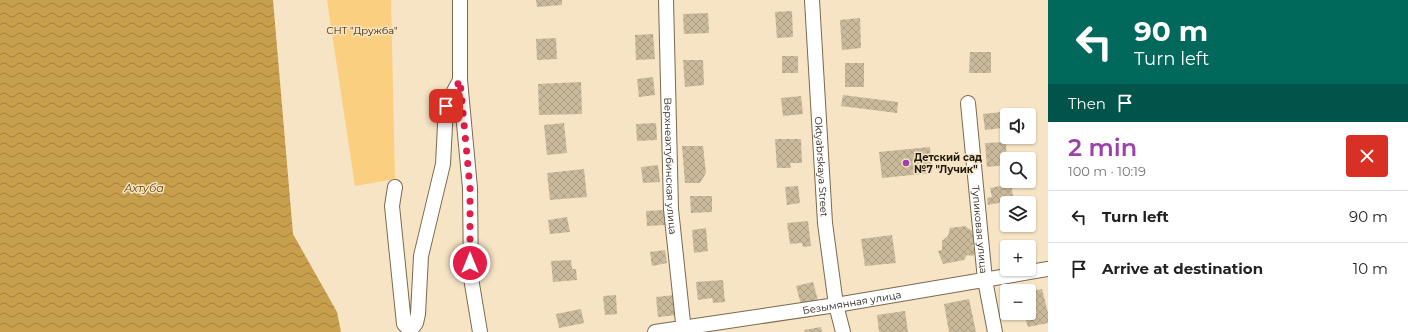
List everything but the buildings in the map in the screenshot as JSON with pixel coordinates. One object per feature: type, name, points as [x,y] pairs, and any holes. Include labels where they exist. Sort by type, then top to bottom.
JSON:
[{"type":"street","points":[[460,0],[460,80],[470,188],[471,278],[480,332]]},
{"type":"street","name":"Верхнеахтубинская улица","points":[[666,0],[671,209],[684,330]]},
{"type":"street","name":"Oktyabrskaya Street","points":[[812,0],[825,223],[836,305],[843,332]]},
{"type":"street","points":[[395,186],[392,206],[404,324],[408,328],[413,327],[416,323],[418,314],[421,256],[443,164],[446,106],[460,80]]},
{"type":"street","name":"Тупиковая улица","points":[[968,103],[985,280],[995,332]]},
{"type":"street","name":"Безымянная улица","points":[[655,332],[684,330],[1048,269]]},
{"type":"green space","name":"СНТ \"Дружба\"","points":[[327,0],[391,0],[395,179],[355,186]]},
{"type":"water","name":"Ахтуба","points":[[0,0],[273,0],[293,234],[337,312],[341,332],[0,332]]},
{"type":"place","name":"Детский сад №7 \"Лучик\"","points":[[906,163]]},
{"type":"route","points":[[446,106],[460,80],[470,188],[470,263]]}]
